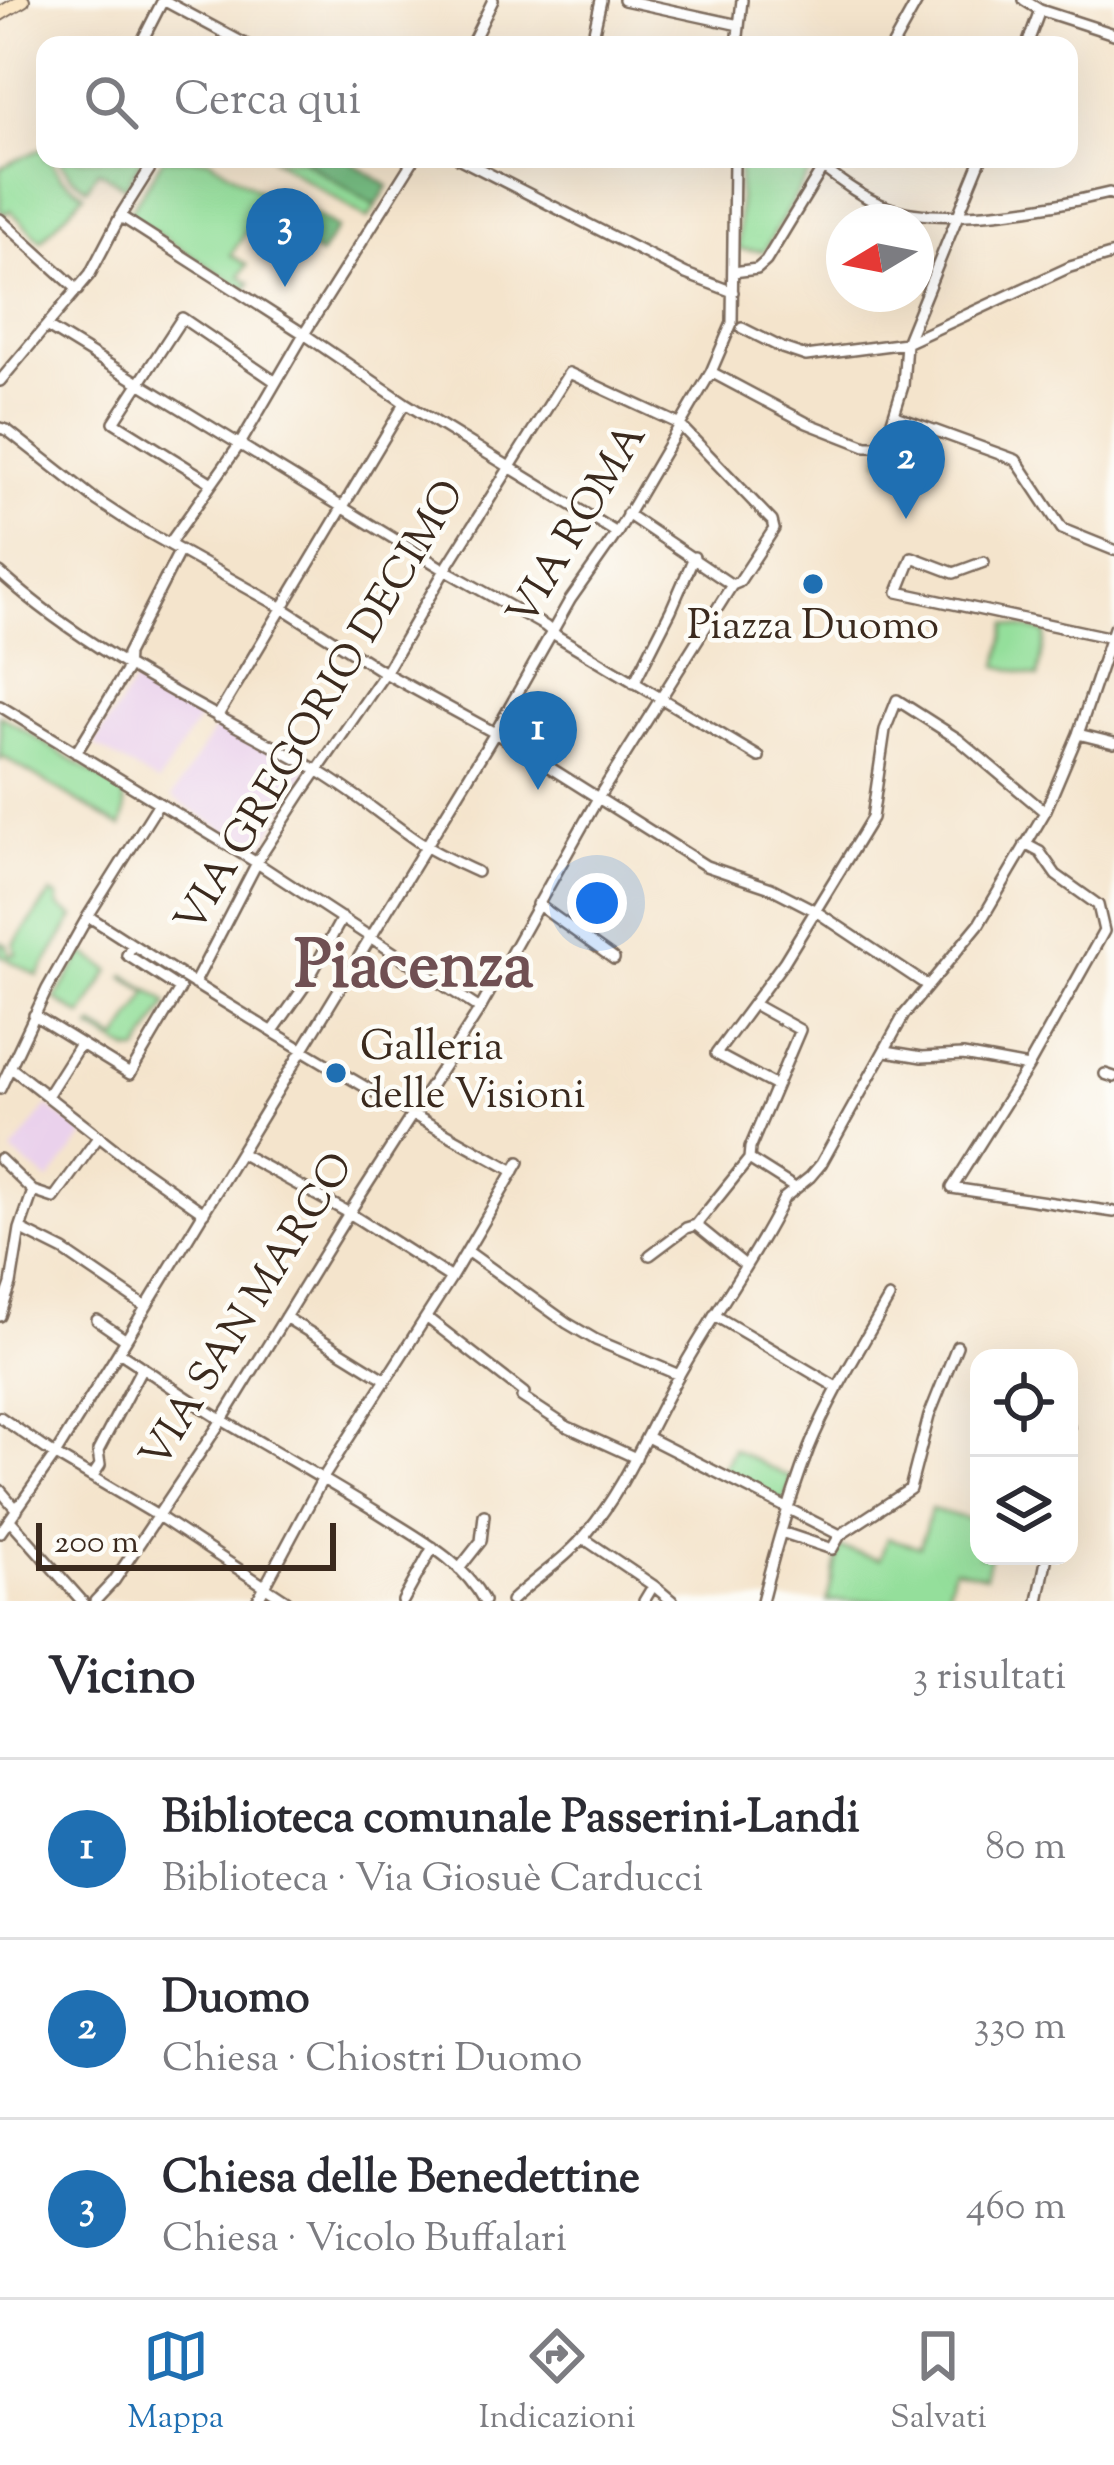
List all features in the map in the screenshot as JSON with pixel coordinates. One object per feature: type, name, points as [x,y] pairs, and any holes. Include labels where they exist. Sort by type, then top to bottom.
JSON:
[{"type":"main road","points":[[0,14],[23,0]]},
{"type":"street","points":[[145,36],[163,0],[230,36]]},
{"type":"street","points":[[475,36],[493,0]]},
{"type":"street","points":[[593,36],[601,0]]},
{"type":"street","points":[[623,0],[739,25]]},
{"type":"street","points":[[738,36],[742,0]]},
{"type":"street","points":[[898,36],[918,0]]},
{"type":"street","points":[[1024,0],[1040,10],[1114,34]]},
{"type":"street","points":[[1031,36],[1040,10]]},
{"type":"street","points":[[0,381],[90,274],[150,168]]},
{"type":"street","points":[[169,544],[240,444],[408,168]]},
{"type":"street","points":[[478,168],[686,274],[733,292]]},
{"type":"street","name":"VIA ROMA","points":[[0,1533],[119,1352],[711,372],[732,323],[734,168]]},
{"type":"street","points":[[733,272],[763,265],[824,168]]},
{"type":"street","points":[[830,168],[858,193],[890,209],[955,216],[1114,195]]},
{"type":"street","points":[[711,372],[807,423],[866,446],[884,446],[903,386],[906,343],[977,168]]},
{"type":"street","points":[[120,216],[405,403],[617,533]]},
{"type":"street","points":[[0,219],[78,290]]},
{"type":"street","points":[[742,328],[806,356],[906,343],[1070,267],[1114,254]]},
{"type":"street","points":[[212,483],[114,422],[182,318],[276,382]]},
{"type":"street","points":[[46,326],[759,757]]},
{"type":"street","name":"VIA GREGORIO DECIMO","points":[[189,981],[257,863],[386,673],[569,373],[679,424]]},
{"type":"street","points":[[217,717],[405,403]]},
{"type":"street","points":[[895,416],[1016,460],[1062,530],[1114,550]]},
{"type":"street","points":[[628,514],[732,585],[739,582],[774,529],[772,521],[679,424]]},
{"type":"street","points":[[0,428],[96,500],[169,544],[495,733],[706,866],[771,888],[814,910],[928,986]]},
{"type":"street","points":[[76,753],[126,671],[127,654],[180,550]]},
{"type":"street","points":[[634,683],[694,557]]},
{"type":"street","points":[[512,1601],[546,1575],[601,1515],[784,1198],[820,1163],[904,1015],[979,925],[1045,812],[1113,633],[898,592],[912,557],[954,573],[984,562]]},
{"type":"street","points":[[0,573],[52,617],[217,717],[318,771],[425,846],[477,872]]},
{"type":"street","name":"VIA SAN MARCO","points":[[95,1601],[114,1581],[222,1420],[480,1009],[598,798],[732,585]]},
{"type":"street","points":[[776,1086],[716,1054],[784,962],[872,818],[885,730],[897,700],[958,739],[1045,812]]},
{"type":"street","points":[[0,706],[257,863],[480,1009]]},
{"type":"street","points":[[1078,734],[1114,743]]},
{"type":"street","points":[[0,1089],[88,916],[159,803]]},
{"type":"street","points":[[1025,844],[1097,905],[1109,935],[952,1188],[1114,1212]]},
{"type":"street","points":[[537,904],[614,959]]},
{"type":"street","points":[[88,916],[413,1115],[517,1167],[323,1478],[257,1601]]},
{"type":"street","points":[[273,1031],[342,918]]},
{"type":"street","points":[[34,1015],[130,1074],[181,989],[127,955],[133,945]]},
{"type":"street","points":[[650,1255],[696,1225],[749,1159],[800,1030],[755,1005]]},
{"type":"street","points":[[47,1096],[80,1044]]},
{"type":"street","points":[[886,1051],[922,1057],[963,1055],[1028,1066]]},
{"type":"street","points":[[10,1066],[204,1213]]},
{"type":"street","points":[[0,1159],[33,1191],[54,1198],[98,1136]]},
{"type":"street","points":[[240,1153],[350,1213],[451,1278]]},
{"type":"street","points":[[749,1159],[795,1188]]},
{"type":"street","points":[[0,1316],[33,1191]]},
{"type":"street","points":[[696,1225],[745,1265]]},
{"type":"street","points":[[20,1229],[64,1250],[146,1307]]},
{"type":"street","points":[[467,1251],[596,1340],[679,1375]]},
{"type":"street","points":[[762,1601],[811,1444],[889,1298]]},
{"type":"street","points":[[714,1315],[838,1388]]},
{"type":"street","points":[[285,1317],[385,1378]]},
{"type":"street","points":[[425,1317],[566,1426],[636,1458]]},
{"type":"street","points":[[97,1320],[126,1340]]},
{"type":"street","points":[[781,1532],[832,1550],[840,1535],[910,1489],[929,1416],[957,1346]]},
{"type":"street","points":[[119,1352],[433,1547],[459,1569],[484,1601]]},
{"type":"street","points":[[92,1478],[100,1465],[98,1451],[142,1367]]},
{"type":"street","points":[[0,1417],[287,1601]]},
{"type":"street","points":[[646,1437],[840,1535]]},
{"type":"street","points":[[0,1490],[17,1510]]},
{"type":"street","points":[[459,1569],[481,1541],[484,1515]]},
{"type":"street","points":[[10,1520],[82,1601]]},
{"type":"street","points":[[584,1538],[672,1601]]},
{"type":"street","points":[[403,1601],[433,1547]]},
{"type":"street","points":[[1039,1601],[1045,1565]]},
{"type":"shaded area","points":[[138,676],[200,717],[158,783],[94,745]]},
{"type":"shaded area","points":[[219,722],[308,770],[259,852],[172,797]]},
{"type":"shaded area","points":[[47,1106],[85,1135],[49,1181],[12,1152]]},
{"type":"green space","points":[[36,151],[36,168],[56,168],[84,194],[41,241],[10,210],[5,214],[0,209],[0,168]]},
{"type":"green space","points":[[65,168],[137,168],[125,187],[98,170],[87,188]]},
{"type":"green space","points":[[157,168],[223,168],[268,197],[231,255],[247,265],[240,276],[250,283],[246,290],[128,215]]},
{"type":"green space","points":[[287,168],[315,168],[376,206],[368,219]]},
{"type":"green space","points":[[315,168],[360,168],[388,186],[376,206]]},
{"type":"green space","points":[[739,168],[812,168],[764,251],[739,249]]},
{"type":"green space","points":[[299,204],[337,228],[320,255],[282,231]]},
{"type":"green space","points":[[919,428],[940,435],[929,457],[919,446],[880,459],[891,443],[912,446]]},
{"type":"green space","points":[[1007,624],[1046,633],[1038,677],[998,666]]},
{"type":"green space","points":[[0,715],[120,790],[125,808],[121,827],[3,757],[0,760]]},
{"type":"green space","points":[[51,893],[58,897],[58,906],[74,917],[38,976],[0,955],[0,942],[7,945],[9,955],[16,954],[14,944]]},
{"type":"green space","points":[[84,953],[110,970],[82,1016],[55,999]]},
{"type":"green space","points":[[125,975],[167,1004],[139,1051],[130,1051],[91,1029],[118,1040],[148,992]]},
{"type":"green space","points":[[733,1449],[792,1479],[784,1502],[722,1471]]},
{"type":"green space","points":[[931,1509],[970,1520],[970,1565],[988,1565],[985,1576],[954,1568],[945,1601],[827,1601],[840,1548],[880,1559],[887,1538],[920,1547]]},
{"type":"place","name":"Chiesa delle Benedettine","points":[[285,287]]},
{"type":"place","name":"Duomo","points":[[906,519]]},
{"type":"place","name":"Piazza Duomo","points":[[813,584]]},
{"type":"place","name":"Biblioteca comunale Passerini-Landi","points":[[538,790]]},
{"type":"place","name":"Galleria delle Visioni","points":[[336,1073]]},
{"type":"district","name":"Piacenza","points":[[414,970]]}]
